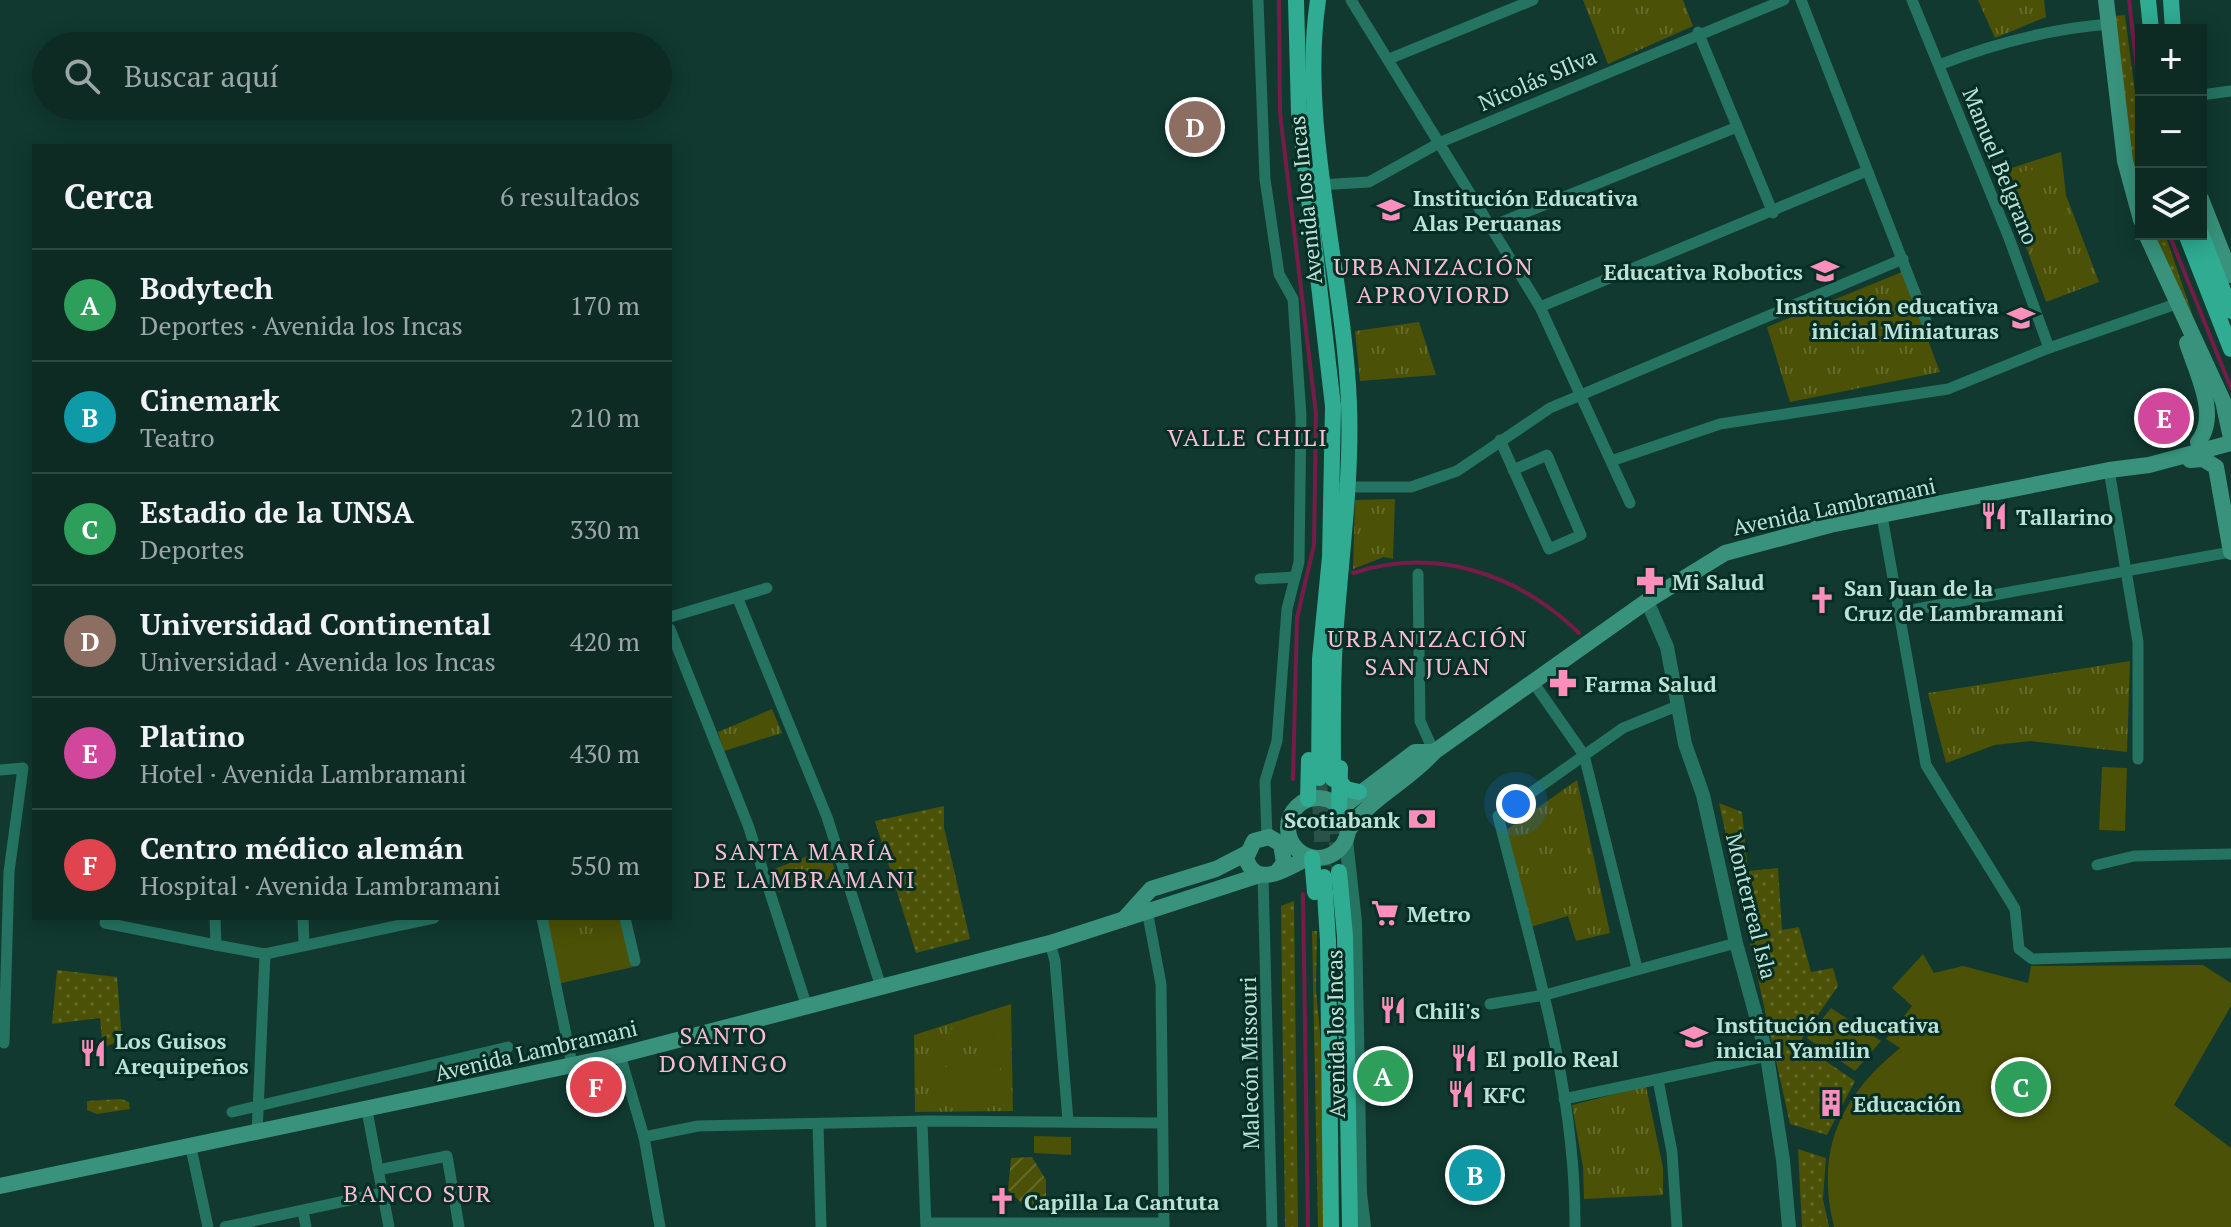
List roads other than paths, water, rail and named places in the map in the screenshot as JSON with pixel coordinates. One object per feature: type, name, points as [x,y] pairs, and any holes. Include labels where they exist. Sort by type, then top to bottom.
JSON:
[{"type":"main road","name":"Avenida los Incas","points":[[1296,0],[1307,186],[1349,404],[1339,487],[1336,557],[1321,635],[1330,779]]},
{"type":"main road","name":"Avenida los Incas","points":[[1318,0],[1314,39],[1333,323]]},
{"type":"main road","points":[[2106,0],[2125,161],[2135,198]]},
{"type":"main road","points":[[2148,0],[2150,24]]},
{"type":"main road","points":[[2171,0],[2173,24]]},
{"type":"main road","points":[[1296,40],[1314,39]]},
{"type":"main road","points":[[2207,214],[2231,275]]},
{"type":"main road","points":[[2149,240],[2223,401],[2229,438]]},
{"type":"main road","points":[[2188,240],[2231,349]]},
{"type":"main road","points":[[2203,240],[2231,311]]},
{"type":"main road","points":[[2185,322],[2186,340],[2208,412],[2206,429],[2198,442]]},
{"type":"main road","name":"Avenida Lambramani","points":[[2109,470],[2198,442],[2229,438]]},
{"type":"main road","name":"Avenida Lambramani","points":[[1347,836],[1363,811],[1421,767],[1434,752],[1647,601],[1741,546],[2109,470],[2149,465],[2229,438]]},
{"type":"main road","points":[[2149,465],[2198,458],[2213,463],[2231,561]]},
{"type":"main road","points":[[1336,557],[1346,626],[1330,779],[1340,807],[1347,836],[1328,857],[1311,858],[1296,849],[1288,826],[1294,810],[1308,799],[1324,798],[1340,807]]},
{"type":"main road","points":[[1308,799],[1311,630],[1336,557]]},
{"type":"main road","name":"Avenida Lambramani","points":[[1340,807],[1415,752],[1434,752]]},
{"type":"main road","points":[[1330,779],[1346,789],[1359,792]]},
{"type":"main road","points":[[1266,838],[1284,850],[1284,863],[1268,875],[1251,869],[1247,853],[1266,838],[1288,826]]},
{"type":"main road","name":"Avenida Lambramani","points":[[1146,904],[1151,889],[1216,869],[1247,853]]},
{"type":"main road","points":[[1311,858],[1330,1065]]},
{"type":"main road","name":"Avenida Lambramani","points":[[0,1186],[367,1111],[620,1055],[1050,943],[1123,920],[1146,904],[1268,875],[1311,858]]},
{"type":"main road","name":"Avenida los Incas","points":[[1331,1227],[1331,874],[1345,936],[1351,1227]]},
{"type":"main road","points":[[1351,1227],[1360,1193]]},
{"type":"street","points":[[1258,0],[1265,179],[1279,274],[1293,299],[1299,364],[1301,530],[1283,641],[1277,741],[1265,781],[1266,838]]},
{"type":"street","points":[[1351,0],[1540,307],[1630,503]]},
{"type":"street","points":[[1389,59],[1533,0]]},
{"type":"street","name":"Nicolás SIlva","points":[[1307,186],[1369,182],[1441,142],[1698,32],[1784,0]]},
{"type":"street","points":[[1801,0],[1926,321]]},
{"type":"street","name":"Manuel Belgrano","points":[[1912,0],[2009,238],[2049,348]]},
{"type":"street","points":[[1939,65],[1987,46],[2054,29],[2109,24]]},
{"type":"street","points":[[1698,32],[1773,213]]},
{"type":"street","points":[[2207,94],[2231,91]]},
{"type":"street","points":[[1492,226],[1737,127]]},
{"type":"street","points":[[1540,307],[1773,213],[1867,171]]},
{"type":"street","points":[[1339,487],[1411,487],[1457,471],[1550,408],[1903,259]]},
{"type":"street","points":[[1611,461],[1720,424],[1948,389],[2049,348],[2176,304]]},
{"type":"street","points":[[1500,440],[1513,470],[1549,549],[1581,535],[1547,455],[1513,470]]},
{"type":"street","points":[[2109,470],[2139,654],[2138,759]]},
{"type":"street","points":[[1882,516],[1928,769],[2015,909],[2019,925],[2018,944],[2022,953],[2032,959],[2231,953]]},
{"type":"street","points":[[1900,612],[2231,551]]},
{"type":"street","points":[[1418,574],[1420,721],[1434,752]]},
{"type":"street","points":[[1260,579],[1295,577]]},
{"type":"street","points":[[672,616],[767,588]]},
{"type":"street","points":[[738,599],[827,817],[881,987]]},
{"type":"street","name":"Monterreal Isla","points":[[1647,601],[1667,647],[1685,744],[1703,795],[1736,943],[1767,1056],[1783,1160],[1789,1227]]},
{"type":"street","points":[[672,634],[748,825],[807,1007]]},
{"type":"street","points":[[1533,682],[1584,755],[1637,968]]},
{"type":"street","points":[[1575,1227],[1575,1177],[1545,995],[1498,816],[1623,728],[1677,706]]},
{"type":"street","points":[[0,770],[23,768],[5,873],[4,1043]]},
{"type":"street","name":"Avenida los Incas","points":[[1347,836],[1355,922],[1360,1193],[1364,1227]]},
{"type":"street","points":[[2097,865],[2134,856],[2231,854]]},
{"type":"street","name":"Malecón Missouri","points":[[1268,875],[1272,1227]]},
{"type":"street","points":[[922,1122],[926,1225],[1164,1225],[1161,984],[1146,904]]},
{"type":"street","points":[[106,920],[105,923],[265,954],[424,920]]},
{"type":"street","points":[[215,920],[216,945]]},
{"type":"street","points":[[303,920],[304,944]]},
{"type":"street","points":[[542,920],[572,1064]]},
{"type":"street","points":[[625,920],[635,961]]},
{"type":"street","points":[[1050,943],[1055,961],[1068,1121]]},
{"type":"street","points":[[1490,1004],[1545,995],[1736,943]]},
{"type":"street","points":[[257,1134],[265,954]]},
{"type":"street","points":[[232,1112],[508,1047]]},
{"type":"street","points":[[620,1055],[644,1137],[660,1227]]},
{"type":"street","points":[[1564,1099],[1767,1056]]},
{"type":"street","points":[[1658,1080],[1672,1152],[1677,1227]]},
{"type":"street","points":[[367,1111],[389,1227]]},
{"type":"street","points":[[644,1137],[698,1126],[1068,1121],[1161,1123]]},
{"type":"street","points":[[818,1124],[821,1227]]},
{"type":"street","points":[[191,1148],[208,1227]]},
{"type":"street","points":[[378,1170],[447,1156],[459,1227]]},
{"type":"street","points":[[225,1227],[382,1193]]},
{"type":"street","points":[[303,1211],[306,1227]]},
{"type":"waterway","points":[[1279,0],[1280,113],[1316,414],[1314,545],[1297,618],[1293,779]]},
{"type":"waterway","points":[[2129,0],[2140,96]]},
{"type":"waterway","points":[[2171,240],[2231,388]]},
{"type":"waterway","points":[[1353,573],[1384,565],[1415,563],[1474,571],[1530,595],[1579,633]]},
{"type":"waterway","points":[[1303,894],[1308,1227]]},
{"type":"tunnel","points":[[1319,778],[1324,877]]},
{"type":"tunnel","points":[[1334,794],[1339,872]]},
{"type":"place","name":"Universidad Continental","points":[[1195,127]]},
{"type":"place","name":"Institución Educativa Alas Peruanas","points":[[1391,210]]},
{"type":"place","name":"Educativa Robotics","points":[[1825,271]]},
{"type":"place","name":"Institución educativa inicial Miniaturas","points":[[2021,318]]},
{"type":"place","name":"Platino","points":[[2164,418]]},
{"type":"place","name":"Tallarino","points":[[1994,516]]},
{"type":"place","name":"Mi Salud","points":[[1650,581]]},
{"type":"place","name":"San Juan de la Cruz de Lambramani","points":[[1822,600]]},
{"type":"place","name":"Farma Salud","points":[[1563,683]]},
{"type":"place","name":"Scotiabank","points":[[1422,819]]},
{"type":"place","name":"Metro","points":[[1385,913]]},
{"type":"place","name":"Chili's","points":[[1393,1010]]},
{"type":"place","name":"Institución educativa inicial Yamilin","points":[[1694,1037]]},
{"type":"place","name":"Los Guisos Arequipeños","points":[[93,1053]]},
{"type":"place","name":"El pollo Real","points":[[1464,1058]]},
{"type":"place","name":"Bodytech","points":[[1383,1076]]},
{"type":"place","name":"Centro médico alemán","points":[[596,1087]]},
{"type":"place","name":"Estadio de la UNSA","points":[[2021,1087]]},
{"type":"place","name":"KFC","points":[[1461,1094]]},
{"type":"place","name":"Educación","points":[[1831,1103]]},
{"type":"place","name":"Cinemark","points":[[1475,1175]]},
{"type":"place","name":"Capilla La Cantuta","points":[[1002,1201]]},
{"type":"district","name":"URBANIZACIÓN APROVIORD","points":[[1434,280]]},
{"type":"district","name":"VALLE CHILI","points":[[1248,437]]},
{"type":"district","name":"URBANIZACIÓN SAN JUAN","points":[[1428,652]]},
{"type":"district","name":"SANTA MARÍA DE LAMBRAMANI","points":[[805,865]]},
{"type":"district","name":"SANTO DOMINGO","points":[[724,1049]]},
{"type":"district","name":"BANCO SUR","points":[[418,1193]]}]
